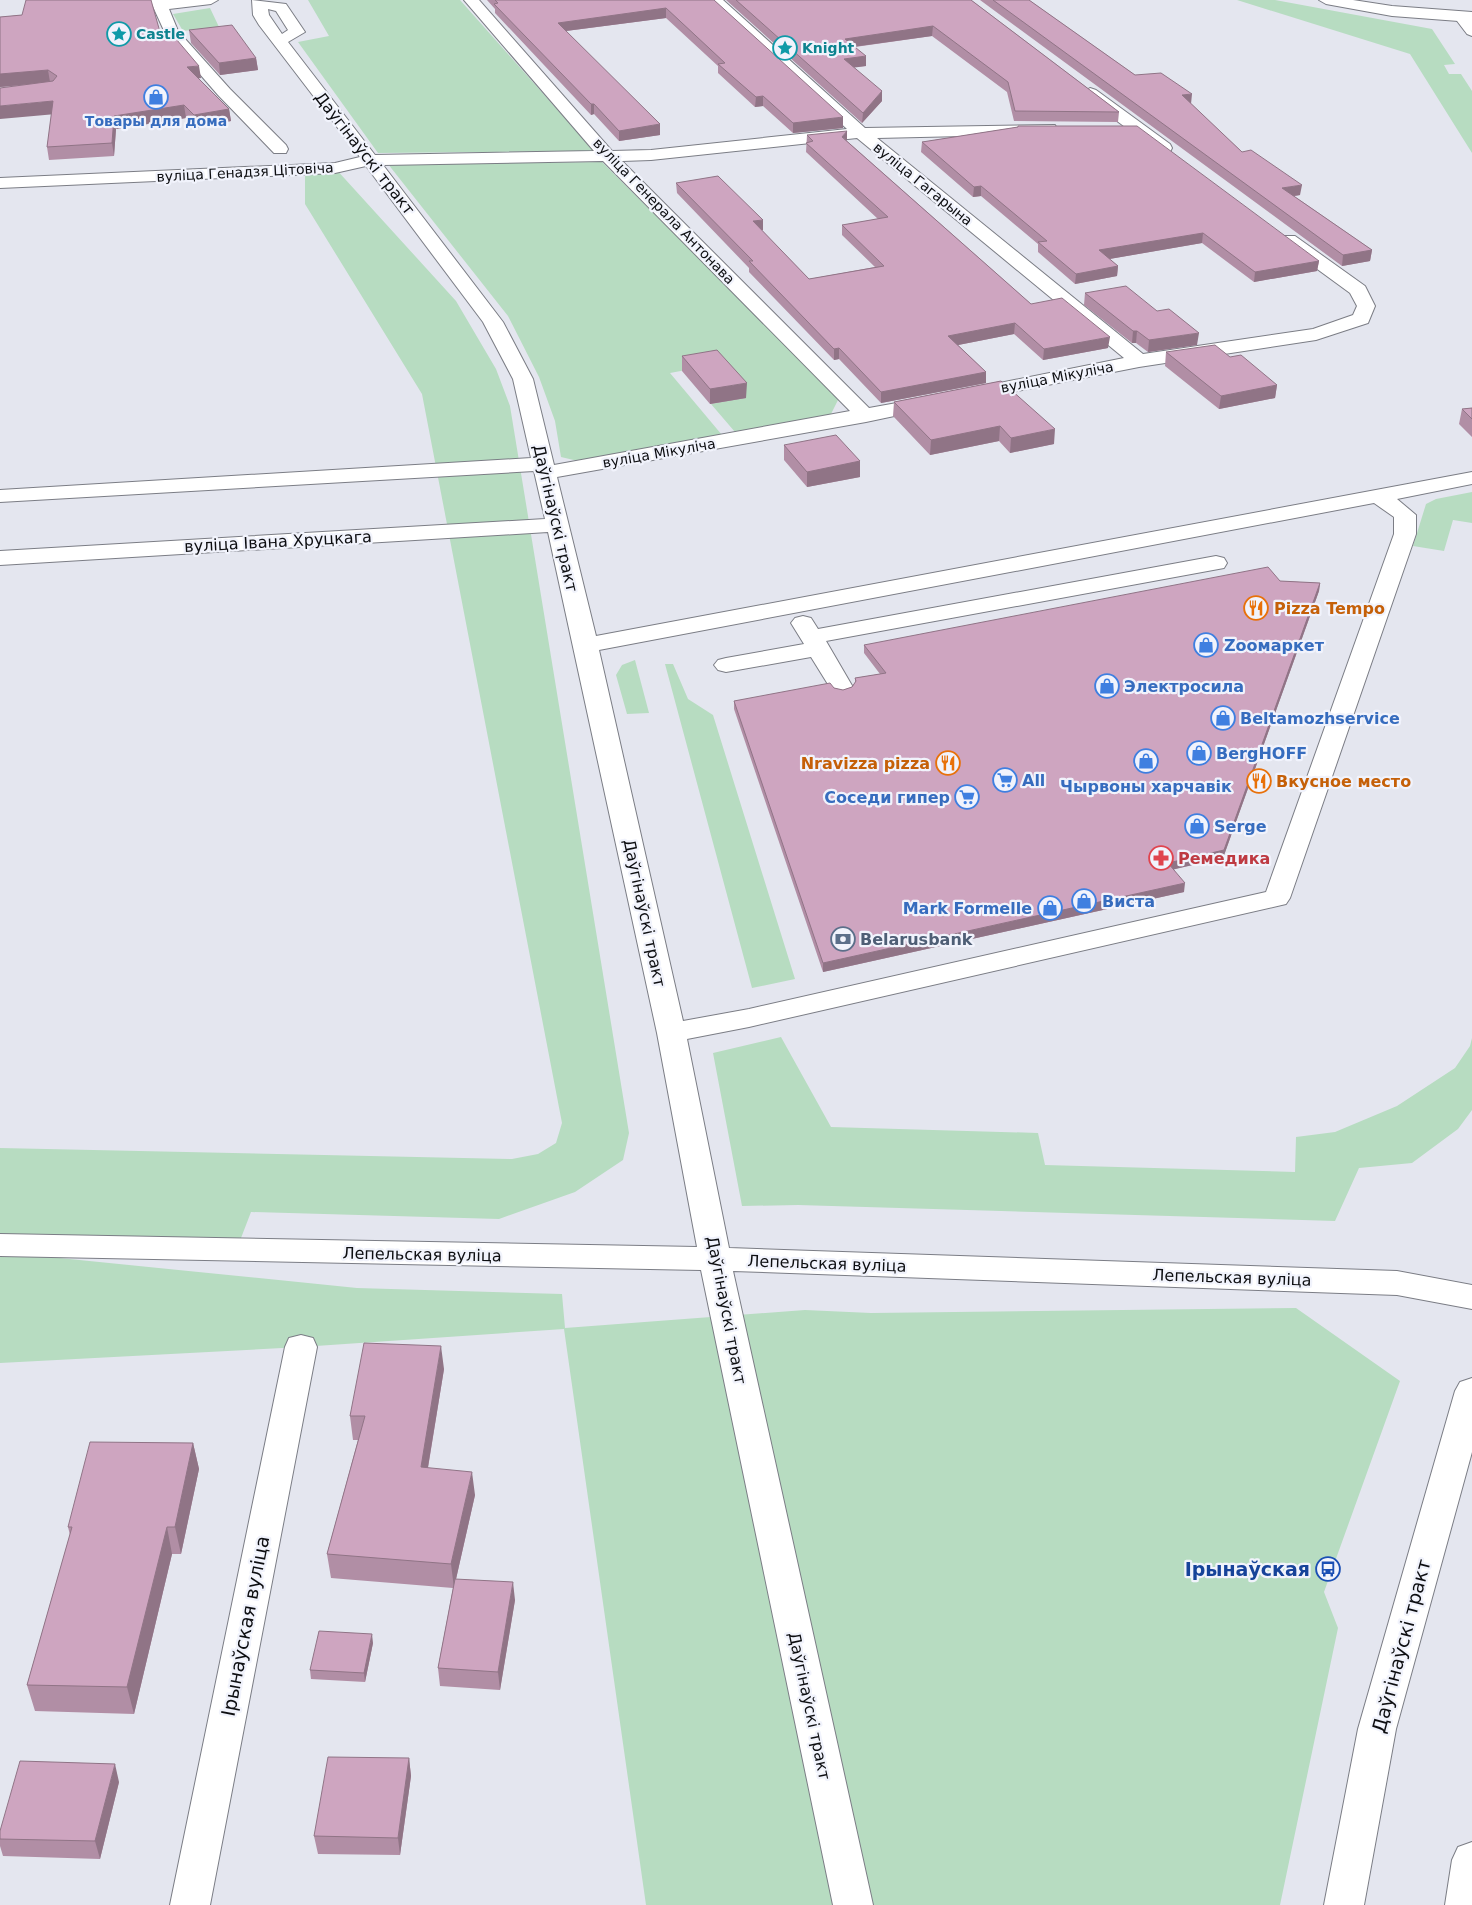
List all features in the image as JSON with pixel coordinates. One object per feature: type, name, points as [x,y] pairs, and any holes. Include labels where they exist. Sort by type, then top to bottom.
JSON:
[{"type":"main road","points":[[211,0],[159,3],[171,32],[224,92],[280,149]]},
{"type":"main road","name":"вуліца Генерала Антонава","points":[[471,0],[608,156],[866,416]]},
{"type":"main road","name":"вуліца Гагарына","points":[[714,0],[861,133],[1139,361]]},
{"type":"main road","points":[[1326,0],[1392,11],[1467,17]]},
{"type":"main road","points":[[1450,0],[1467,17],[1472,31]]},
{"type":"main road","name":"Даўгінаўскі тракт","points":[[259,1],[261,15],[279,41],[493,322],[523,379],[586,645],[671,1033],[716,1259],[853,1905]]},
{"type":"main road","points":[[1076,82],[1178,158]]},
{"type":"main road","name":"вуліца Генадзя Цітовіча","points":[[0,183],[322,169],[370,160],[651,155],[861,133],[1069,129]]},
{"type":"main road","points":[[1108,129],[1138,129]]},
{"type":"main road","name":"вуліца Мікуліча","points":[[0,496],[543,469],[866,416],[1139,361],[1316,334],[1342,327],[1361,319],[1366,306],[1358,290],[1274,229]]},
{"type":"main road","points":[[586,645],[1472,478]]},
{"type":"main road","points":[[671,1033],[749,1018],[1276,898],[1405,534],[1404,515],[1379,496]]},
{"type":"main road","name":"вуліца Івана Хруцкага","points":[[0,558],[557,526]]},
{"type":"main road","points":[[726,665],[816,643],[1216,563]]},
{"type":"main road","points":[[794,606],[842,689]]},
{"type":"main road","name":"Лепельская вуліца","points":[[0,1246],[716,1259],[1398,1283],[1472,1297]]},
{"type":"main road","name":"Ірынаўская вуліца","points":[[190,1905],[301,1347]]},
{"type":"main road","name":"Даўгінаўскі тракт","points":[[1344,1905],[1377,1729],[1472,1391]]},
{"type":"main road","points":[[1465,1905],[1472,1860]]},
{"type":"green space","points":[[308,0],[460,0],[594,151],[378,153],[298,42],[329,36]]},
{"type":"green space","points":[[1237,0],[1275,0],[1432,29],[1455,64],[1444,65],[1449,74],[1461,74],[1472,91],[1472,153],[1410,54]]},
{"type":"green space","points":[[210,8],[219,27],[183,31],[173,14]]},
{"type":"green space","points":[[602,162],[839,398],[830,416],[735,432],[711,404],[746,397],[718,364],[670,373],[722,435],[578,461],[561,457],[555,421],[539,377],[508,316],[388,164]]},
{"type":"green space","points":[[335,168],[456,301],[496,369],[510,406],[629,1133],[623,1160],[575,1192],[499,1219],[251,1212],[236,1251],[0,1245],[0,1148],[512,1159],[538,1154],[556,1143],[562,1123],[422,394],[305,204],[305,175],[315,169]]},
{"type":"green space","points":[[1472,492],[1472,523],[1453,520],[1444,551],[1413,546],[1426,504],[1436,499]]},
{"type":"green space","points":[[635,660],[649,713],[627,714],[616,675],[622,665]]},
{"type":"green space","points":[[665,664],[673,664],[688,699],[713,715],[795,979],[752,988]]},
{"type":"green space","points":[[781,1037],[831,1127],[1038,1133],[1045,1165],[1295,1172],[1296,1137],[1335,1132],[1397,1106],[1455,1068],[1470,1046],[1472,1038],[1472,1110],[1458,1129],[1412,1163],[1359,1168],[1335,1221],[798,1205],[742,1206],[713,1053]]},
{"type":"green space","points":[[0,1252],[357,1288],[562,1294],[565,1328],[805,1310],[871,1313],[1296,1308],[1400,1381],[1324,1592],[1338,1628],[1280,1905],[646,1905],[564,1329],[301,1347],[0,1363]]},
{"type":"building","points":[[26,0],[151,0],[160,32],[171,33],[199,66],[187,67],[229,109],[194,115],[184,105],[114,116],[112,143],[47,147],[53,101],[0,106],[0,88],[53,81],[57,76],[48,70],[0,74],[0,17],[22,15]]},
{"type":"building","points":[[495,0],[714,0],[843,117],[793,123],[763,96],[756,97],[718,64],[725,63],[666,8],[558,23],[660,124],[619,131],[494,4],[498,3]]},
{"type":"building","points":[[736,0],[971,0],[1119,112],[1015,111],[1008,82],[933,26],[845,39],[866,56],[844,59],[882,91],[863,113]]},
{"type":"building","points":[[993,0],[1029,0],[1135,75],[1161,73],[1192,94],[1182,95],[1242,152],[1251,150],[1302,185],[1282,188],[1372,250],[1343,255]]},
{"type":"building","points":[[232,25],[256,58],[219,63],[189,30]]},
{"type":"building","points":[[1018,126],[1137,126],[1319,261],[1255,272],[1203,233],[1099,250],[1118,266],[1076,274],[1038,242],[1047,241],[981,186],[974,187],[922,142]]},
{"type":"building","points":[[847,131],[842,137],[1031,304],[1062,298],[1110,337],[1044,349],[1015,323],[948,336],[986,372],[881,392],[839,348],[834,349],[749,261],[753,261],[676,183],[718,176],[763,220],[753,221],[809,279],[884,266],[842,225],[888,217],[806,143],[813,141],[807,135]]},
{"type":"building","points":[[1126,286],[1157,311],[1169,309],[1199,333],[1149,340],[1137,331],[1133,331],[1085,293]]},
{"type":"building","points":[[1215,345],[1230,357],[1241,355],[1277,385],[1221,396],[1166,352]]},
{"type":"building","points":[[717,350],[747,383],[710,389],[682,356]]},
{"type":"building","points":[[1001,381],[1055,429],[1011,438],[1000,426],[931,440],[894,402]]},
{"type":"building","points":[[1472,408],[1472,419],[1462,409]]},
{"type":"building","points":[[836,435],[860,461],[807,472],[784,445]]},
{"type":"building","name":"All","points":[[1268,567],[1280,581],[1320,583],[1224,850],[1168,863],[1185,883],[823,963],[734,701],[830,683],[834,688],[843,690],[852,687],[856,681],[855,678],[886,673],[864,645]]},
{"type":"building","points":[[364,1343],[441,1346],[421,1467],[472,1472],[451,1564],[327,1554],[365,1416],[350,1416]]},
{"type":"building","points":[[90,1442],[193,1443],[175,1527],[167,1527],[127,1687],[27,1685],[72,1527],[68,1527]]},
{"type":"building","points":[[455,1579],[513,1582],[498,1672],[438,1668]]},
{"type":"building","points":[[319,1631],[372,1634],[364,1673],[310,1670]]},
{"type":"building","points":[[328,1757],[409,1758],[398,1838],[314,1836]]},
{"type":"building","points":[[20,1761],[115,1764],[95,1841],[0,1839],[0,1831]]},
{"type":"place","name":"Castle","points":[[119,34]]},
{"type":"place","name":"Knight","points":[[785,48]]},
{"type":"place","name":"Товары для дома","points":[[156,97]]},
{"type":"place","name":"Pizza Tempo","points":[[1256,608]]},
{"type":"place","name":"Zooмаркет","points":[[1206,645]]},
{"type":"place","name":"Электросила","points":[[1107,686]]},
{"type":"place","name":"Beltamozhservice","points":[[1223,718]]},
{"type":"place","name":"BergHOFF","points":[[1199,753]]},
{"type":"place","name":"Чырвоны харчавік","points":[[1146,761]]},
{"type":"place","name":"Nravizza pizza","points":[[948,763]]},
{"type":"place","name":"All","points":[[1005,780]]},
{"type":"place","name":"Вкусное место","points":[[1259,781]]},
{"type":"place","name":"Соседи гипер","points":[[967,797]]},
{"type":"place","name":"Serge","points":[[1197,826]]},
{"type":"place","name":"Ремедика","points":[[1161,858]]},
{"type":"place","name":"Виста","points":[[1084,901]]},
{"type":"place","name":"Mark Formelle","points":[[1050,908]]},
{"type":"place","name":"Belarusbank","points":[[843,939]]},
{"type":"place","name":"Ірынаўская","points":[[1328,1569]]}]
